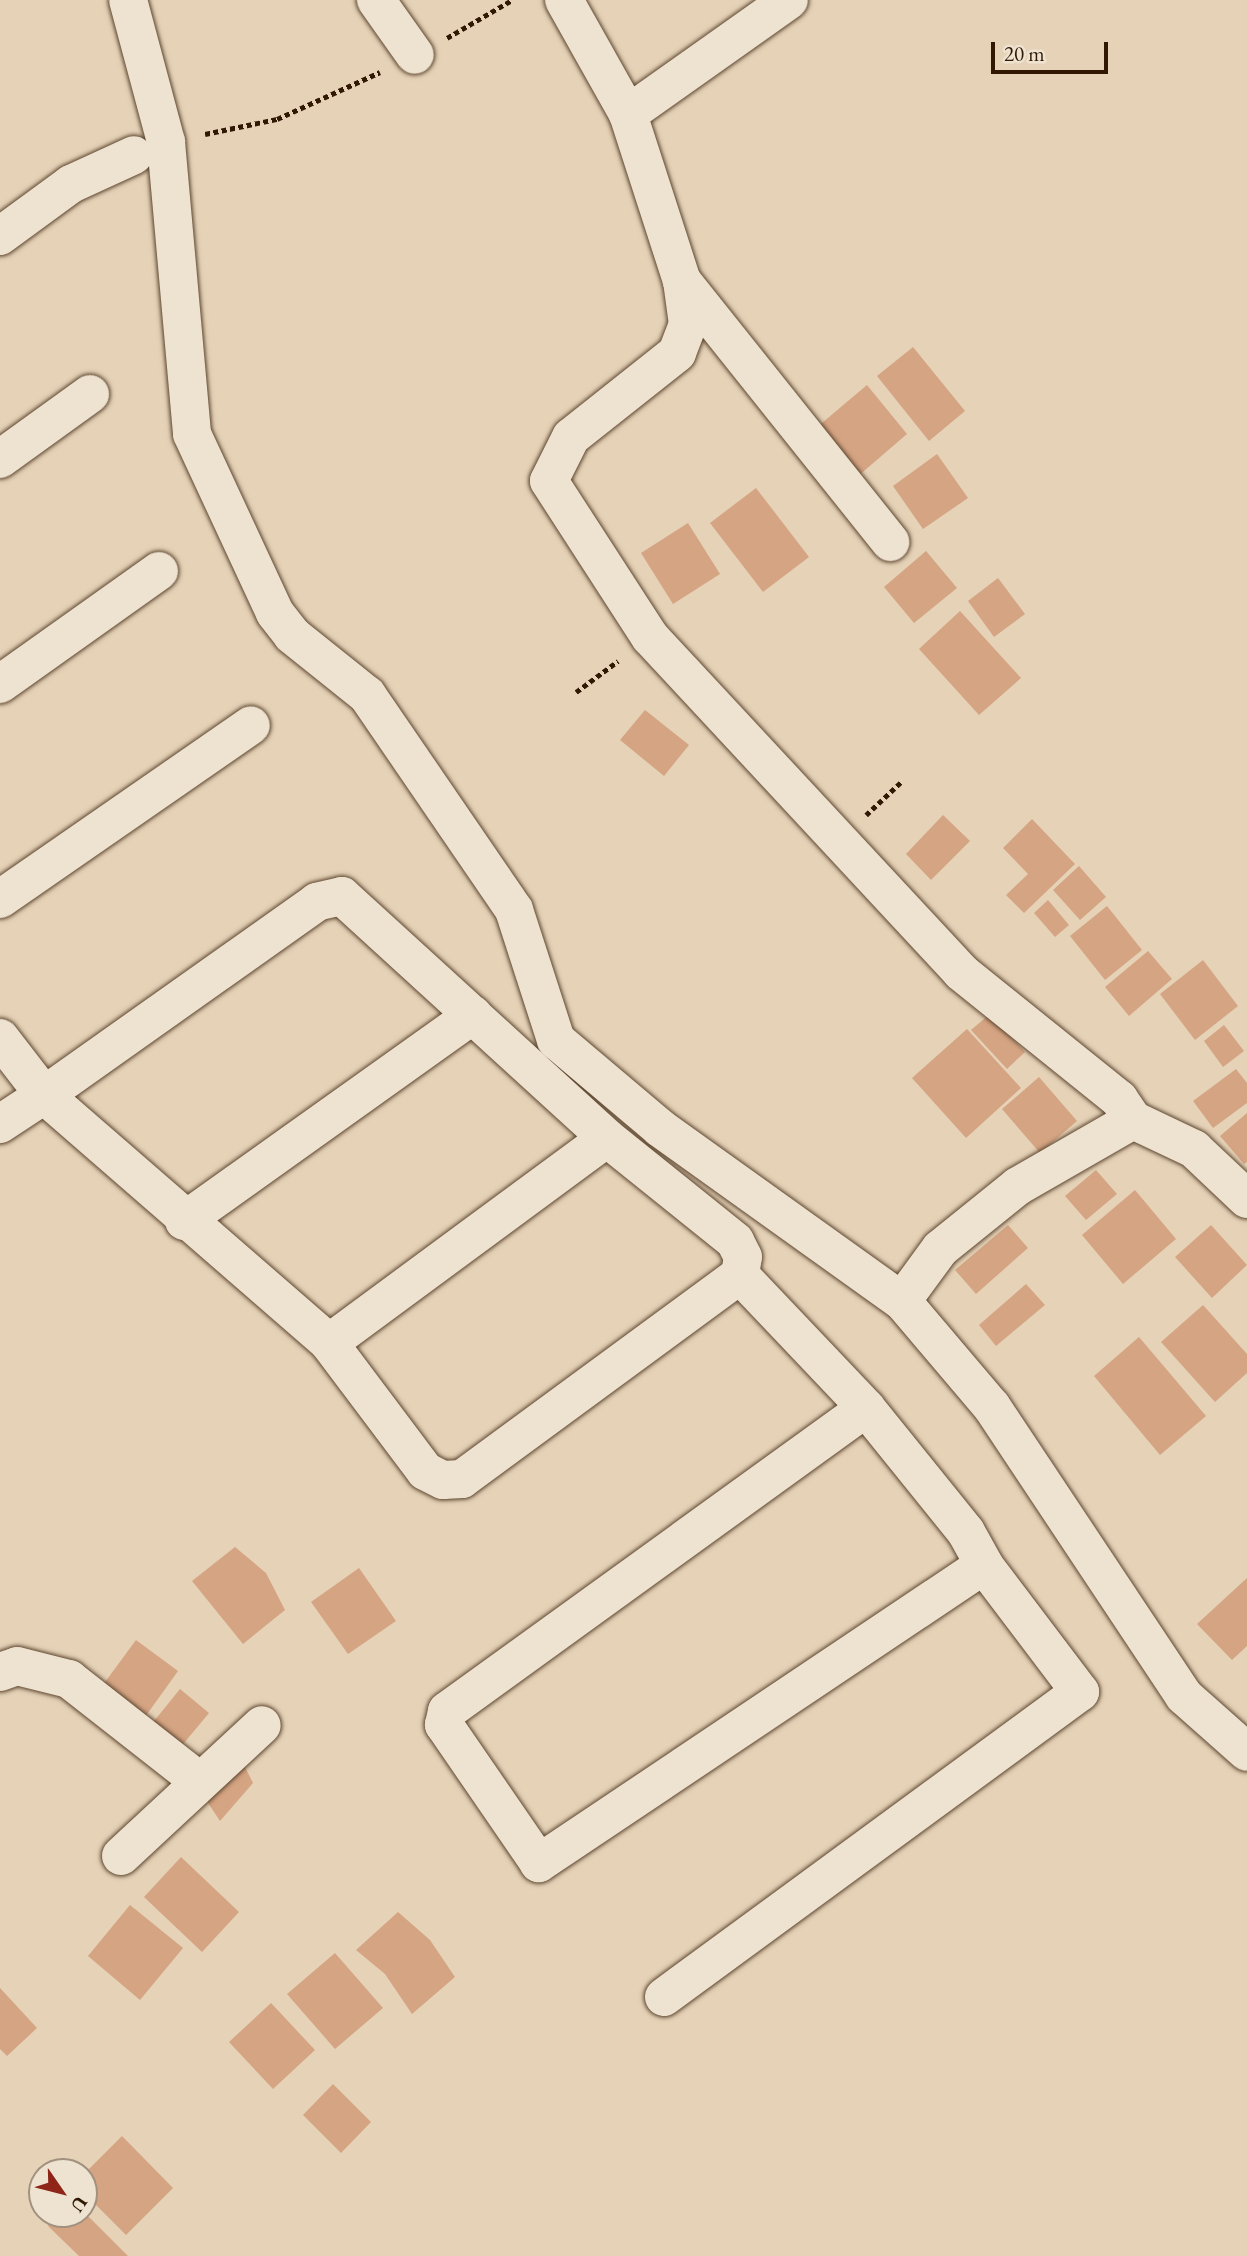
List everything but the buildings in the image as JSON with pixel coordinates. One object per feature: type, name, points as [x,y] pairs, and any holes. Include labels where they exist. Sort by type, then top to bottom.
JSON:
[{"type":"street","points":[[128,0],[192,435],[275,613],[292,635],[367,695],[514,910],[556,1040],[660,1128],[902,1301],[992,1407],[1184,1696],[1247,1752]]},
{"type":"street","points":[[376,0],[415,55]]},
{"type":"street","points":[[564,0],[628,114],[682,281],[688,324],[677,354],[571,437],[549,481],[650,637],[961,971],[1119,1099],[1133,1120],[1194,1149],[1247,1199]]},
{"type":"street","points":[[628,114],[789,0]]},
{"type":"street","points":[[0,236],[71,184],[150,149]]},
{"type":"street","points":[[682,281],[890,542]]},
{"type":"street","points":[[0,459],[90,394]]},
{"type":"street","points":[[0,684],[159,571]]},
{"type":"street","points":[[0,900],[251,726]]},
{"type":"street","points":[[0,1038],[44,1095],[184,1221],[328,1343],[425,1471],[443,1480],[462,1479],[740,1275],[743,1257],[735,1241],[607,1138],[342,896],[317,902],[44,1095],[0,1124]]},
{"type":"street","points":[[184,1221],[473,1015]]},
{"type":"street","points":[[902,1301],[940,1249],[1018,1186],[1133,1120]]},
{"type":"street","points":[[328,1343],[607,1138]]},
{"type":"street","points":[[664,1997],[1080,1692],[984,1565],[966,1532],[866,1408],[740,1275]]},
{"type":"street","points":[[866,1408],[447,1711],[444,1725],[539,1863],[984,1565]]},
{"type":"street","points":[[0,1672],[18,1666],[69,1679],[199,1781]]},
{"type":"street","points":[[121,1856],[262,1725]]},
{"type":"path","points":[[150,149],[277,119],[415,55],[512,0]]},
{"type":"path","points":[[576,692],[650,637]]}]
